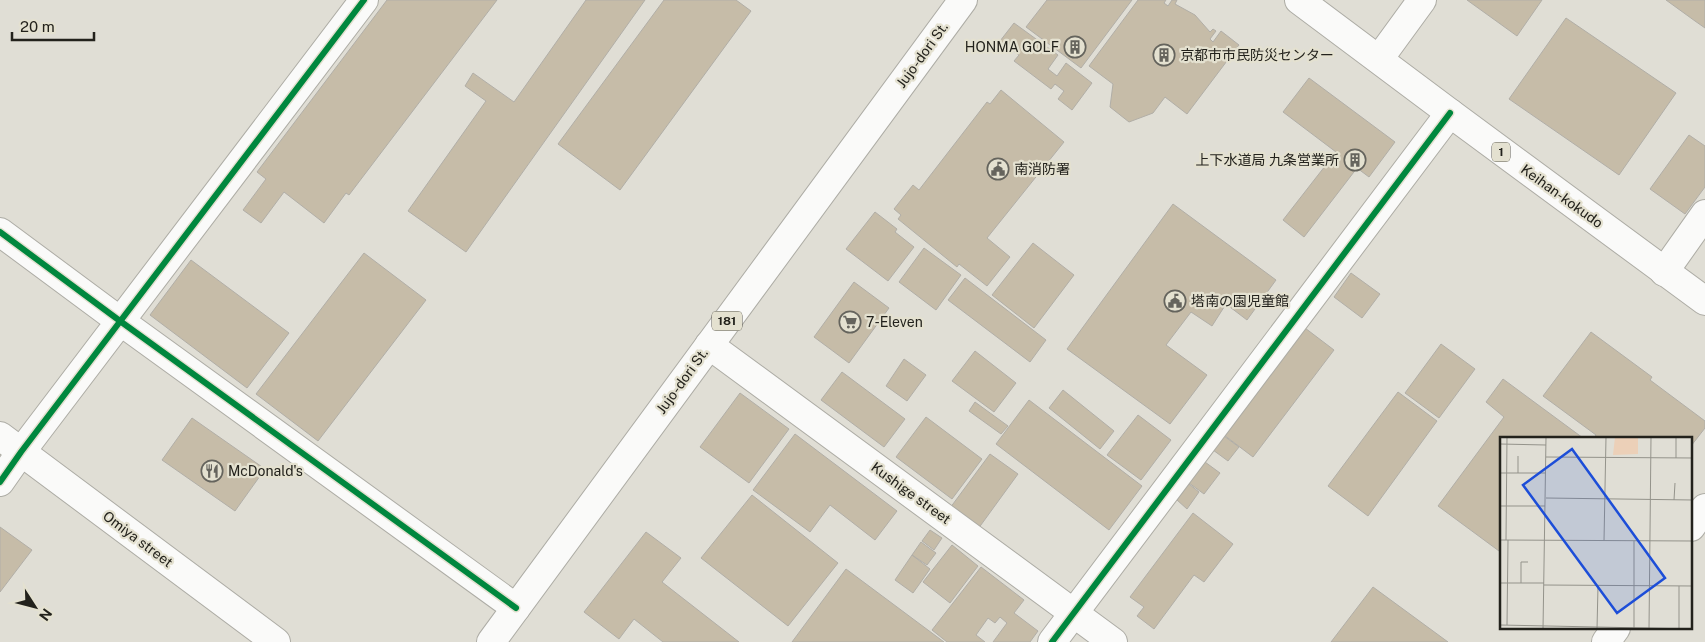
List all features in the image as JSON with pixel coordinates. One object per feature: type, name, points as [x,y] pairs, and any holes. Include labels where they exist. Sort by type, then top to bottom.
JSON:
[{"type":"main road","name":"Jujo-dori St.","points":[[491,642],[963,0]]},
{"type":"main road","name":"Keihan-kokudo","points":[[1299,0],[1450,114],[1705,301]]},
{"type":"main road","points":[[1379,59],[1422,0]]},
{"type":"main road","points":[[0,482],[10,444],[120,321],[357,2]]},
{"type":"main road","points":[[1052,642],[1450,114]]},
{"type":"main road","points":[[1664,272],[1705,214]]},
{"type":"main road","points":[[0,232],[516,608]]},
{"type":"main road","name":"Kushige street","points":[[709,345],[1075,612],[1113,642]]},
{"type":"main road","name":"Omiya street","points":[[10,444],[276,642]]},
{"type":"main road","points":[[1692,526],[1705,508]]},
{"type":"main road","points":[[1606,642],[1615,630]]},
{"type":"building","points":[[387,0],[497,0],[349,195],[346,193],[324,223],[284,192],[261,223],[243,210],[266,179],[257,172]]},
{"type":"building","points":[[586,0],[645,0],[466,252],[408,211],[486,101],[465,86],[473,73],[514,102]]},
{"type":"building","points":[[664,0],[736,0],[751,11],[620,190],[558,144]]},
{"type":"building","name":"HONMA GOLF","points":[[1047,0],[1132,0],[1081,68],[1026,27]]},
{"type":"building","name":"京都市市民防災センター","points":[[1138,0],[1166,0],[1164,3],[1168,6],[1172,0],[1177,0],[1175,4],[1195,15],[1210,32],[1213,29],[1216,31],[1210,39],[1213,42],[1221,31],[1239,45],[1187,114],[1165,97],[1153,113],[1129,122],[1110,107],[1113,84],[1089,66]]},
{"type":"building","points":[[1467,0],[1542,0],[1517,36]]},
{"type":"building","points":[[1666,0],[1705,0],[1705,28],[1695,21]]},
{"type":"building","points":[[1566,18],[1676,93],[1619,175],[1509,99]]},
{"type":"building","points":[[1014,23],[1058,55],[1048,69],[1057,76],[1066,63],[1092,83],[1072,110],[1058,99],[1064,91],[1055,84],[1051,89],[1014,61],[1019,55],[1000,41]]},
{"type":"building","name":"上下水道局 九条営業所","points":[[1309,78],[1395,142],[1369,177],[1357,168],[1304,237],[1283,220],[1336,152],[1283,112]]},
{"type":"building","points":[[1001,90],[1064,142],[987,238],[1010,257],[987,286],[959,264],[957,267],[898,219],[901,215],[894,209],[913,185],[919,190],[987,102],[990,104]]},
{"type":"building","points":[[1689,135],[1705,146],[1705,187],[1685,214],[1650,189]]},
{"type":"building","points":[[1173,204],[1276,280],[1247,320],[1226,304],[1212,326],[1191,312],[1166,345],[1207,375],[1170,424],[1067,349]]},
{"type":"building","points":[[875,212],[897,229],[895,232],[914,247],[888,281],[846,249]]},
{"type":"building","points":[[1033,243],[1074,275],[1034,328],[992,295]]},
{"type":"building","points":[[924,248],[961,275],[936,310],[899,282]]},
{"type":"building","points":[[364,253],[426,300],[318,441],[256,394]]},
{"type":"building","points":[[191,260],[289,333],[247,388],[150,315]]},
{"type":"building","points":[[1351,273],[1380,294],[1362,318],[1334,297]]},
{"type":"building","points":[[965,278],[1046,340],[1030,362],[948,300]]},
{"type":"building","points":[[854,282],[889,308],[849,363],[814,337]]},
{"type":"building","points":[[1305,328],[1334,350],[1253,457],[1224,435]]},
{"type":"building","points":[[1591,332],[1652,377],[1650,380],[1705,421],[1705,428],[1692,445],[1692,437],[1595,437],[1596,435],[1543,396]]},
{"type":"building","points":[[1441,344],[1475,369],[1439,418],[1405,393]]},
{"type":"building","points":[[975,351],[1016,383],[994,412],[952,381]]},
{"type":"building","points":[[904,359],[926,375],[907,401],[886,386]]},
{"type":"building","points":[[842,372],[905,419],[884,447],[821,400]]},
{"type":"building","points":[[1503,379],[1582,437],[1500,437],[1499,551],[1438,506],[1504,417],[1486,402]]},
{"type":"building","points":[[1063,390],[1114,431],[1100,449],[1049,408]]},
{"type":"building","points":[[1398,392],[1437,421],[1368,516],[1328,486]]},
{"type":"building","points":[[740,393],[789,429],[749,483],[700,447]]},
{"type":"building","points":[[1029,400],[1142,486],[1109,530],[996,444]]},
{"type":"building","points":[[975,402],[1008,426],[1001,434],[969,411]]},
{"type":"building","points":[[1138,415],[1171,440],[1141,480],[1107,455]]},
{"type":"building","points":[[926,417],[982,459],[952,499],[896,457]]},
{"type":"building","points":[[192,418],[265,469],[235,511],[162,460]]},
{"type":"building","points":[[795,434],[897,511],[875,540],[830,505],[810,532],[753,490]]},
{"type":"building","points":[[1224,436],[1239,447],[1228,461],[1213,450]]},
{"type":"building","points":[[990,454],[1018,474],[978,529],[950,508]]},
{"type":"building","points":[[1205,462],[1220,473],[1204,494],[1189,483]]},
{"type":"building","points":[[1189,484],[1199,492],[1187,509],[1177,500]]},
{"type":"building","points":[[752,495],[838,563],[788,626],[701,558]]},
{"type":"building","points":[[1193,513],[1233,544],[1204,582],[1194,575],[1154,629],[1137,616],[1144,607],[1130,597]]},
{"type":"building","points":[[0,527],[32,550],[0,592]]},
{"type":"building","points":[[930,530],[942,538],[934,550],[922,541]]},
{"type":"building","points":[[646,532],[681,558],[662,582],[739,642],[663,642],[634,619],[619,639],[584,612]]},
{"type":"building","points":[[921,542],[936,553],[927,565],[912,555]]},
{"type":"building","points":[[952,545],[978,566],[950,603],[923,582]]},
{"type":"building","points":[[912,555],[930,569],[913,593],[895,580]]},
{"type":"building","points":[[981,567],[1024,600],[1014,613],[1038,631],[1030,642],[993,642],[1007,623],[1000,617],[995,623],[988,618],[976,635],[985,642],[947,642],[932,630]]},
{"type":"building","points":[[846,569],[944,642],[792,642]]},
{"type":"building","points":[[1373,587],[1448,642],[1331,642]]},
{"type":"cycle path","points":[[0,482],[364,0]]},
{"type":"cycle path","points":[[1052,642],[1450,113]]},
{"type":"cycle path","points":[[0,232],[516,608]]},
{"type":"place","name":"HONMA GOLF","points":[[1075,47]]},
{"type":"place","name":"京都市市民防災センター","points":[[1164,55]]},
{"type":"place","name":"上下水道局 九条営業所","points":[[1355,160]]},
{"type":"place","name":"南消防署","points":[[998,169]]},
{"type":"place","name":"塔南の園児童館","points":[[1175,301]]},
{"type":"place","name":"7-Eleven","points":[[850,322]]},
{"type":"place","name":"McDonald's","points":[[212,471]]}]
